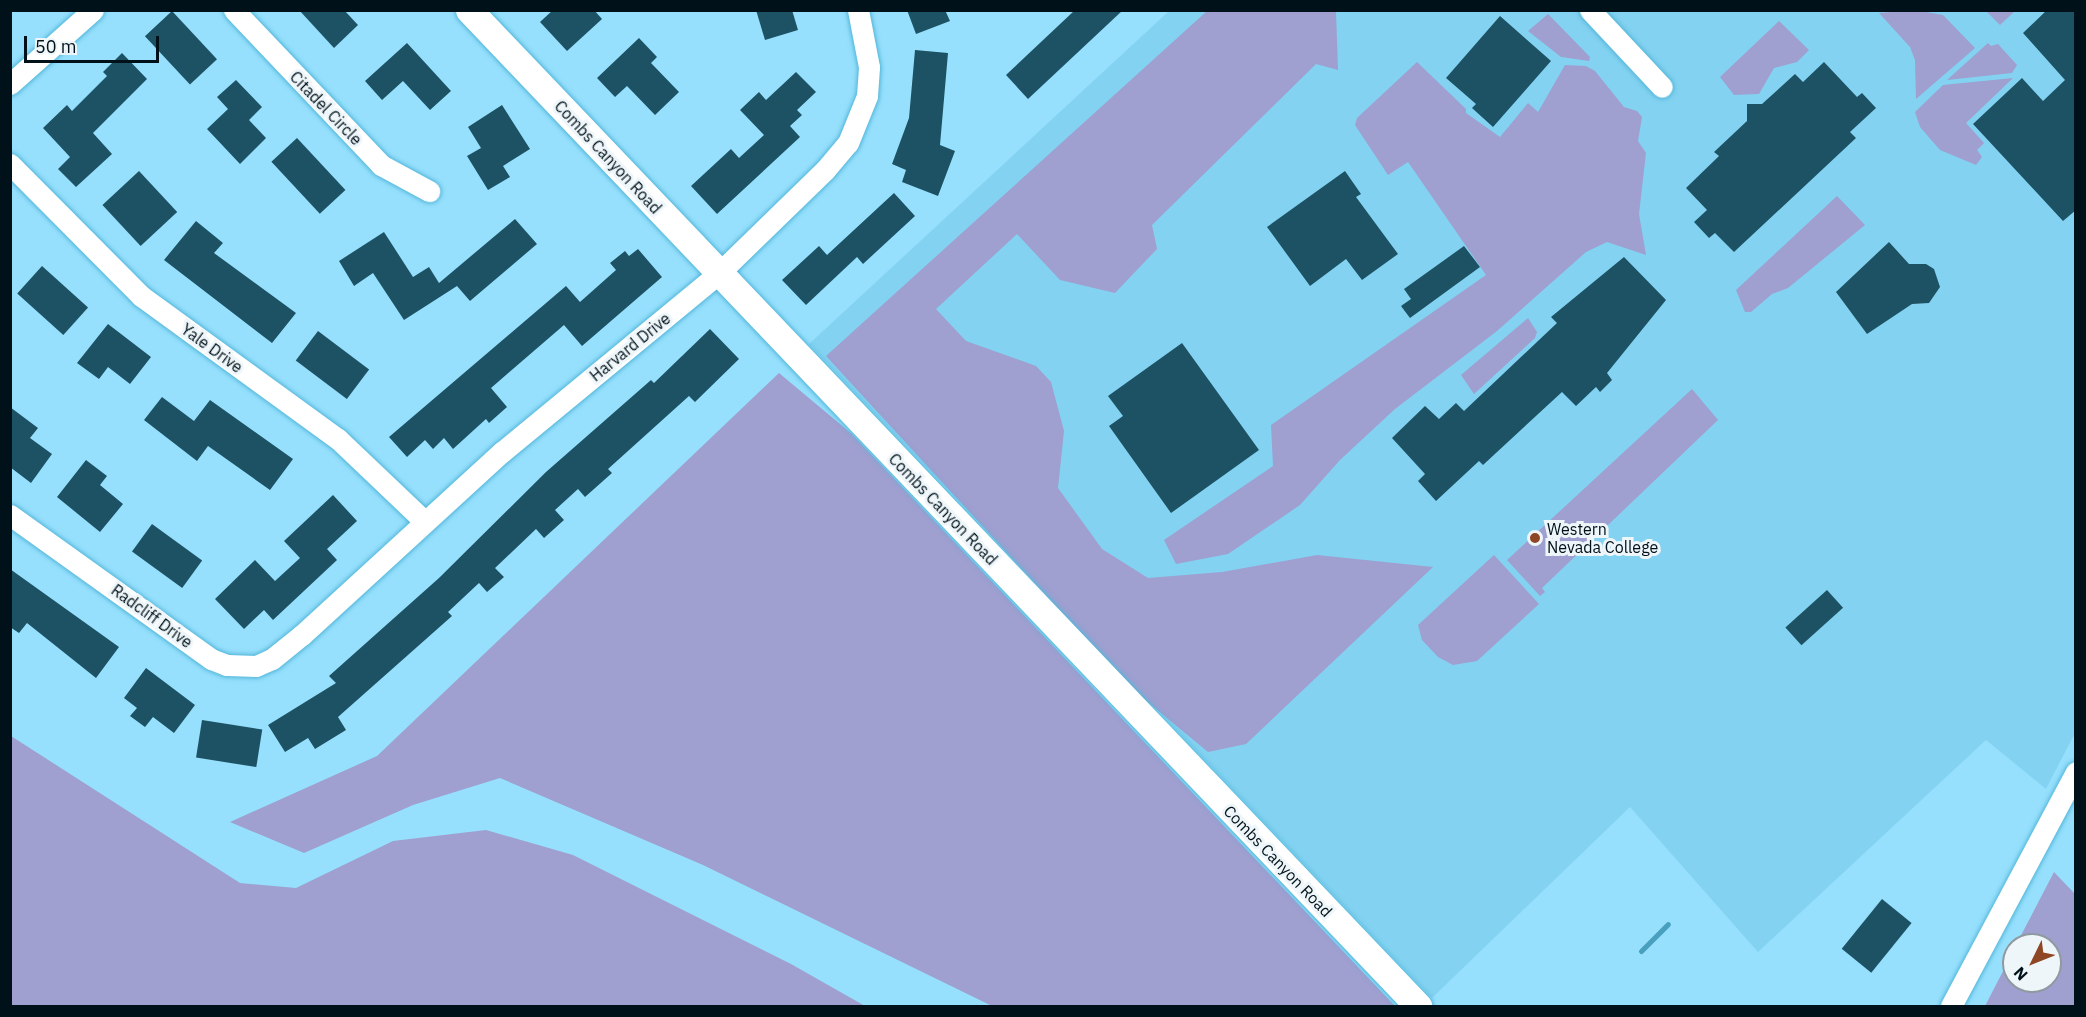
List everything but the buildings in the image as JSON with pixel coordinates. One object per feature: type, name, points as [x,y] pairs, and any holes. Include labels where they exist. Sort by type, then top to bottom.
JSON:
[{"type":"street","points":[[10,84],[93,10]]},
{"type":"street","name":"Citadel Circle","points":[[234,10],[381,165],[429,191]]},
{"type":"street","name":"Harvard Drive","points":[[302,635],[423,520],[718,274],[848,143],[867,96],[869,67],[858,10]]},
{"type":"street","points":[[1590,10],[1662,87]]},
{"type":"street","name":"Combs Canyon Road","points":[[478,13],[718,274],[1418,1006]]},
{"type":"street","name":"Yale Drive","points":[[10,164],[141,296],[338,439],[423,520]]},
{"type":"street","name":"Radcliff Drive","points":[[10,514],[211,659],[227,665],[256,666],[302,635]]},
{"type":"street","points":[[1951,1006],[2076,772]]},
{"type":"shaded area","points":[[1915,10],[1943,15],[1975,48],[1916,99],[1915,60],[1910,47],[1879,13]]},
{"type":"shaded area","name":"Western Nevada College","points":[[1169,11],[2075,11],[2075,733],[2046,789],[1986,740],[1758,952],[1630,807],[1432,998],[809,344]]},
{"type":"shaded area","points":[[1207,11],[1336,11],[1338,70],[1316,64],[1152,225],[1157,249],[1115,293],[1060,280],[1017,234],[936,309],[966,341],[1036,366],[1051,382],[1064,431],[1058,488],[1102,549],[1148,578],[1222,572],[1317,555],[1433,567],[1246,744],[1208,752],[1133,690],[826,356]]},
{"type":"shaded area","points":[[1986,11],[2015,11],[2000,25]]},
{"type":"shaded area","points":[[1548,14],[1590,57],[1589,61],[1561,57],[1528,31]]},
{"type":"shaded area","points":[[1779,21],[1809,50],[1797,62],[1774,68],[1759,94],[1734,95],[1720,77]]},
{"type":"shaded area","points":[[1988,43],[1991,46],[1998,44],[2017,65],[2012,73],[1947,80]]},
{"type":"shaded area","points":[[1417,62],[1466,109],[1466,113],[1500,137],[1528,103],[1538,112],[1565,65],[1586,66],[1595,71],[1624,107],[1637,111],[1642,117],[1638,141],[1646,153],[1639,214],[1646,255],[1607,242],[1586,252],[1497,331],[1395,409],[1340,460],[1300,505],[1228,554],[1176,564],[1164,540],[1273,466],[1271,425],[1486,275],[1408,162],[1388,175],[1355,125],[1357,118]]},
{"type":"shaded area","points":[[2013,78],[1966,123],[1984,143],[1977,150],[1982,157],[1976,165],[1940,150],[1920,127],[1915,112],[1943,85]]},
{"type":"shaded area","points":[[1837,196],[1865,225],[1788,288],[1772,294],[1751,312],[1745,312],[1736,290]]},
{"type":"shaded area","points":[[1528,318],[1537,332],[1535,338],[1474,394],[1461,375]]},
{"type":"shaded area","points":[[779,373],[852,434],[1395,1006],[992,1006],[703,865],[500,778],[413,805],[304,853],[230,822],[377,756]]},
{"type":"shaded area","points":[[1692,389],[1718,420],[1542,588],[1545,592],[1540,596],[1507,560]]},
{"type":"shaded area","points":[[1494,555],[1539,604],[1477,661],[1453,665],[1438,657],[1422,640],[1418,625]]},
{"type":"shaded area","points":[[11,736],[240,883],[296,888],[393,841],[486,830],[573,855],[791,964],[865,1006],[11,1006]]},
{"type":"shaded area","points":[[2054,872],[2075,894],[2075,1006],[1985,1006],[2002,973],[2002,993],[2062,993],[2062,933],[2022,933]]},
{"type":"waterway","points":[[1641,951],[1668,924]]},
{"type":"place","name":"Western Nevada College","points":[[1535,538]]}]
